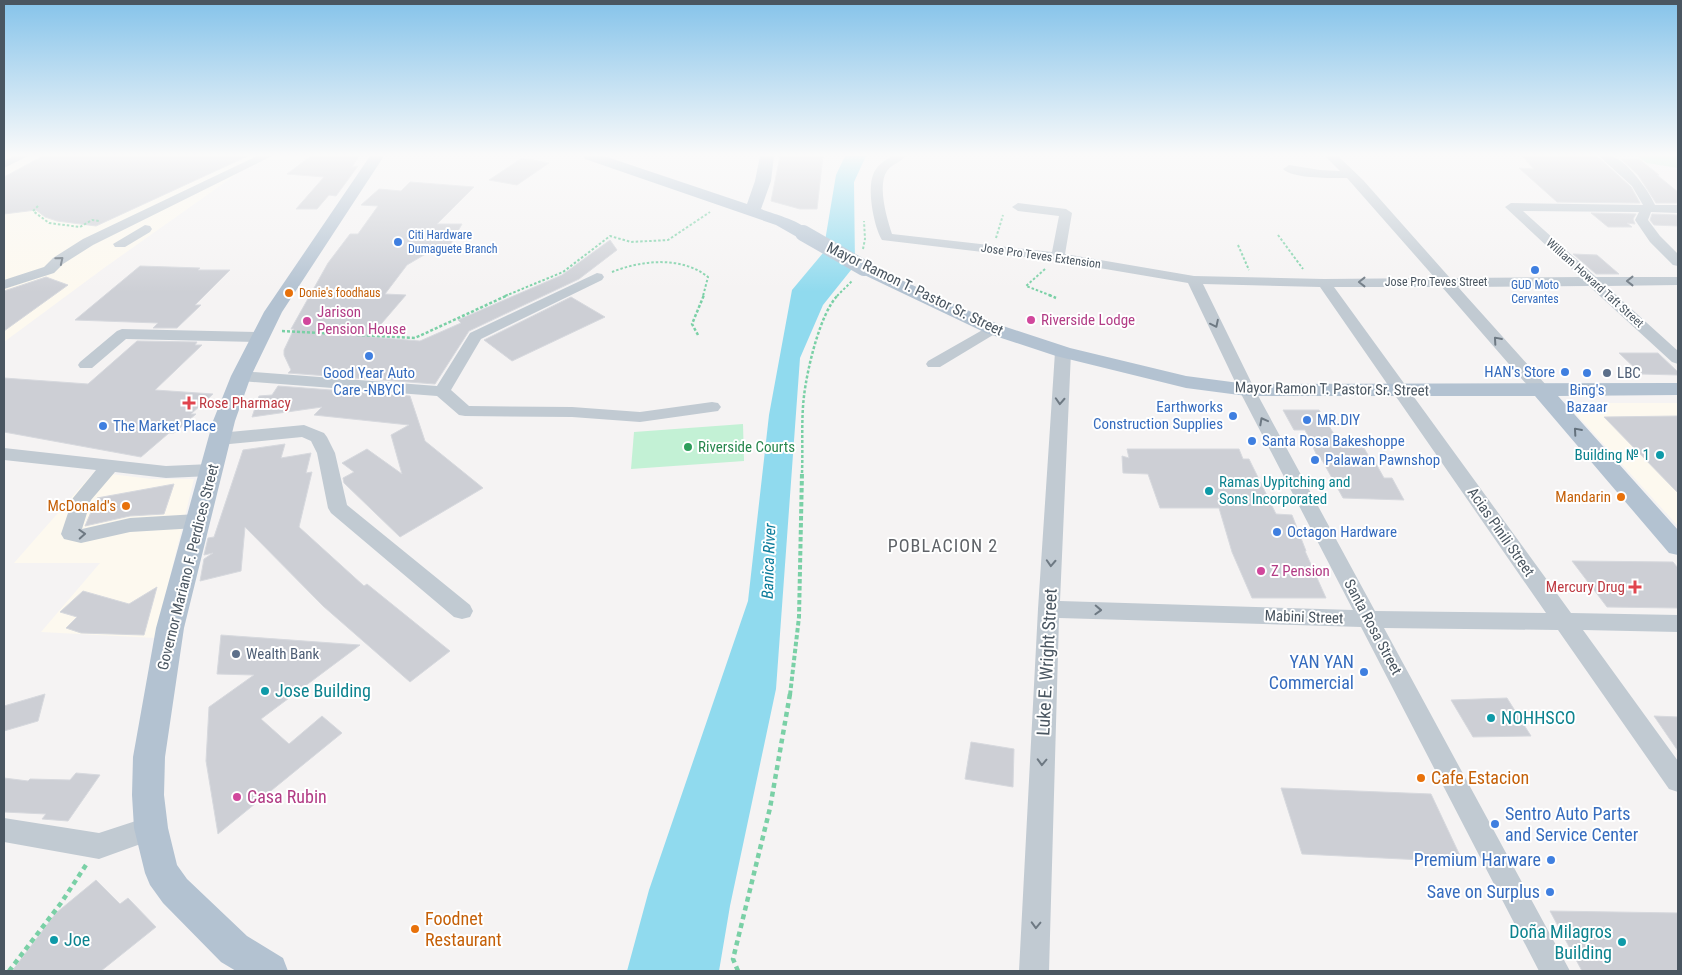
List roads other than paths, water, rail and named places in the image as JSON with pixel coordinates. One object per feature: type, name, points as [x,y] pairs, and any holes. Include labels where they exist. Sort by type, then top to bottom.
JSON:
[{"type":"main road","name":"Governor Mariano F. Perdices Street","points":[[270,971],[234,948],[175,891],[162,873],[150,828],[148,795],[149,757],[170,628],[219,439],[241,376],[273,312],[347,202]]},
{"type":"main road","name":"Mayor Ramon T. Pastor Sr. Street","points":[[724,202],[782,222],[860,268],[993,329],[1063,352],[1186,382],[1247,390],[1678,389]]},
{"type":"main road","points":[[752,211],[755,202]]},
{"type":"main road","points":[[1541,390],[1669,525],[1678,546]]},
{"type":"street","points":[[4,285],[49,270],[58,260],[74,250],[127,225],[170,202]]},
{"type":"street","points":[[120,244],[188,202]]},
{"type":"street","points":[[880,202],[881,222],[886,237]]},
{"type":"street","points":[[1374,202],[1541,390]]},
{"type":"street","points":[[1647,202],[1648,209]]},
{"type":"street","points":[[1018,207],[1066,213],[1058,257]]},
{"type":"street","name":"William Howard Taft Street","points":[[1648,209],[1511,207],[1678,358]]},
{"type":"street","points":[[1678,209],[1648,209],[1643,214],[1641,220],[1646,229],[1678,262]]},
{"type":"street","points":[[127,225],[145,229]]},
{"type":"street","name":"Jose Pro Teves Extension","points":[[886,237],[1058,257],[1194,280]]},
{"type":"street","points":[[442,391],[475,336],[597,277]]},
{"type":"street","name":"Jose Pro Teves Street","points":[[1194,280],[1318,282],[1678,281]]},
{"type":"street","name":"Santa Rosa Street","points":[[1194,280],[1247,390],[1555,971]]},
{"type":"street","name":"Acias Pinili Street","points":[[1318,282],[1401,390],[1678,781]]},
{"type":"street","points":[[934,364],[993,329]]},
{"type":"street","points":[[86,365],[122,334],[262,334]]},
{"type":"street","name":"Luke E. Wright Street","points":[[1034,971],[1049,609],[1063,352]]},
{"type":"street","points":[[241,376],[442,391],[465,411],[572,412],[640,417],[712,407]]},
{"type":"street","points":[[219,439],[304,431],[318,437],[326,453],[338,508],[462,611]]},
{"type":"street","points":[[4,454],[166,472],[211,470]]},
{"type":"street","points":[[110,467],[82,498],[71,534],[80,536],[130,525],[198,521]]},
{"type":"street","name":"Mabini Street","points":[[1049,609],[1368,619],[1678,623]]},
{"type":"street","points":[[4,830],[99,846],[150,828]]},
{"type":"water","name":"Banica River","points":[[832,202],[854,202],[855,265],[823,305],[800,358],[776,689],[730,906],[719,971],[627,971],[649,890],[748,601],[769,415],[792,290],[823,253]]},
{"type":"place","name":"Citi Hardware Dumaguete Branch","points":[[398,242]]},
{"type":"place","name":"GUD Moto Cervantes","points":[[1535,270]]},
{"type":"place","name":"Donie's foodhaus","points":[[289,293]]},
{"type":"place","name":"Riverside Lodge","points":[[1031,320]]},
{"type":"place","name":"Jarison Pension House","points":[[307,321]]},
{"type":"place","name":"Good Year Auto Care -NBYCI","points":[[369,356]]},
{"type":"place","name":"HAN's Store","points":[[1565,372]]},
{"type":"place","name":"Bing's Bazaar","points":[[1587,373]]},
{"type":"place","name":"LBC","points":[[1607,373]]},
{"type":"place","name":"Rose Pharmacy","points":[[189,403]]},
{"type":"place","name":"Earthworks Construction Supplies","points":[[1233,416]]},
{"type":"place","name":"MR.DIY","points":[[1307,420]]},
{"type":"place","name":"The Market Place","points":[[103,426]]},
{"type":"place","name":"Santa Rosa Bakeshoppe","points":[[1252,441]]},
{"type":"place","name":"Riverside Courts","points":[[688,447]]},
{"type":"place","name":"Building № 1","points":[[1660,455]]},
{"type":"place","name":"Palawan Pawnshop","points":[[1315,460]]},
{"type":"place","name":"Ramas Uypitching and Sons Incorporated","points":[[1209,491]]},
{"type":"place","name":"Mandarin","points":[[1621,497]]},
{"type":"place","name":"McDonald's","points":[[126,506]]},
{"type":"place","name":"Octagon Hardware","points":[[1277,532]]},
{"type":"place","name":"Z Pension","points":[[1261,571]]},
{"type":"place","name":"Mercury Drug","points":[[1635,587]]},
{"type":"place","name":"Wealth Bank","points":[[236,654]]},
{"type":"place","name":"YAN YAN Commercial","points":[[1364,672]]},
{"type":"place","name":"Jose Building","points":[[265,691]]},
{"type":"place","name":"NOHHSCO","points":[[1491,718]]},
{"type":"place","name":"Cafe Estacion","points":[[1421,778]]},
{"type":"place","name":"Casa Rubin","points":[[237,797]]},
{"type":"place","name":"Sentro Auto Parts and Service Center","points":[[1495,824]]},
{"type":"place","name":"Premium Harware","points":[[1551,860]]},
{"type":"place","name":"Save on Surplus","points":[[1550,892]]},
{"type":"place","name":"Foodnet Restaurant","points":[[415,929]]},
{"type":"place","name":"Joe","points":[[54,940]]},
{"type":"place","name":"Doña Milagros Building","points":[[1622,942]]},
{"type":"district","name":"POBLACION 2","points":[[943,546]]}]
